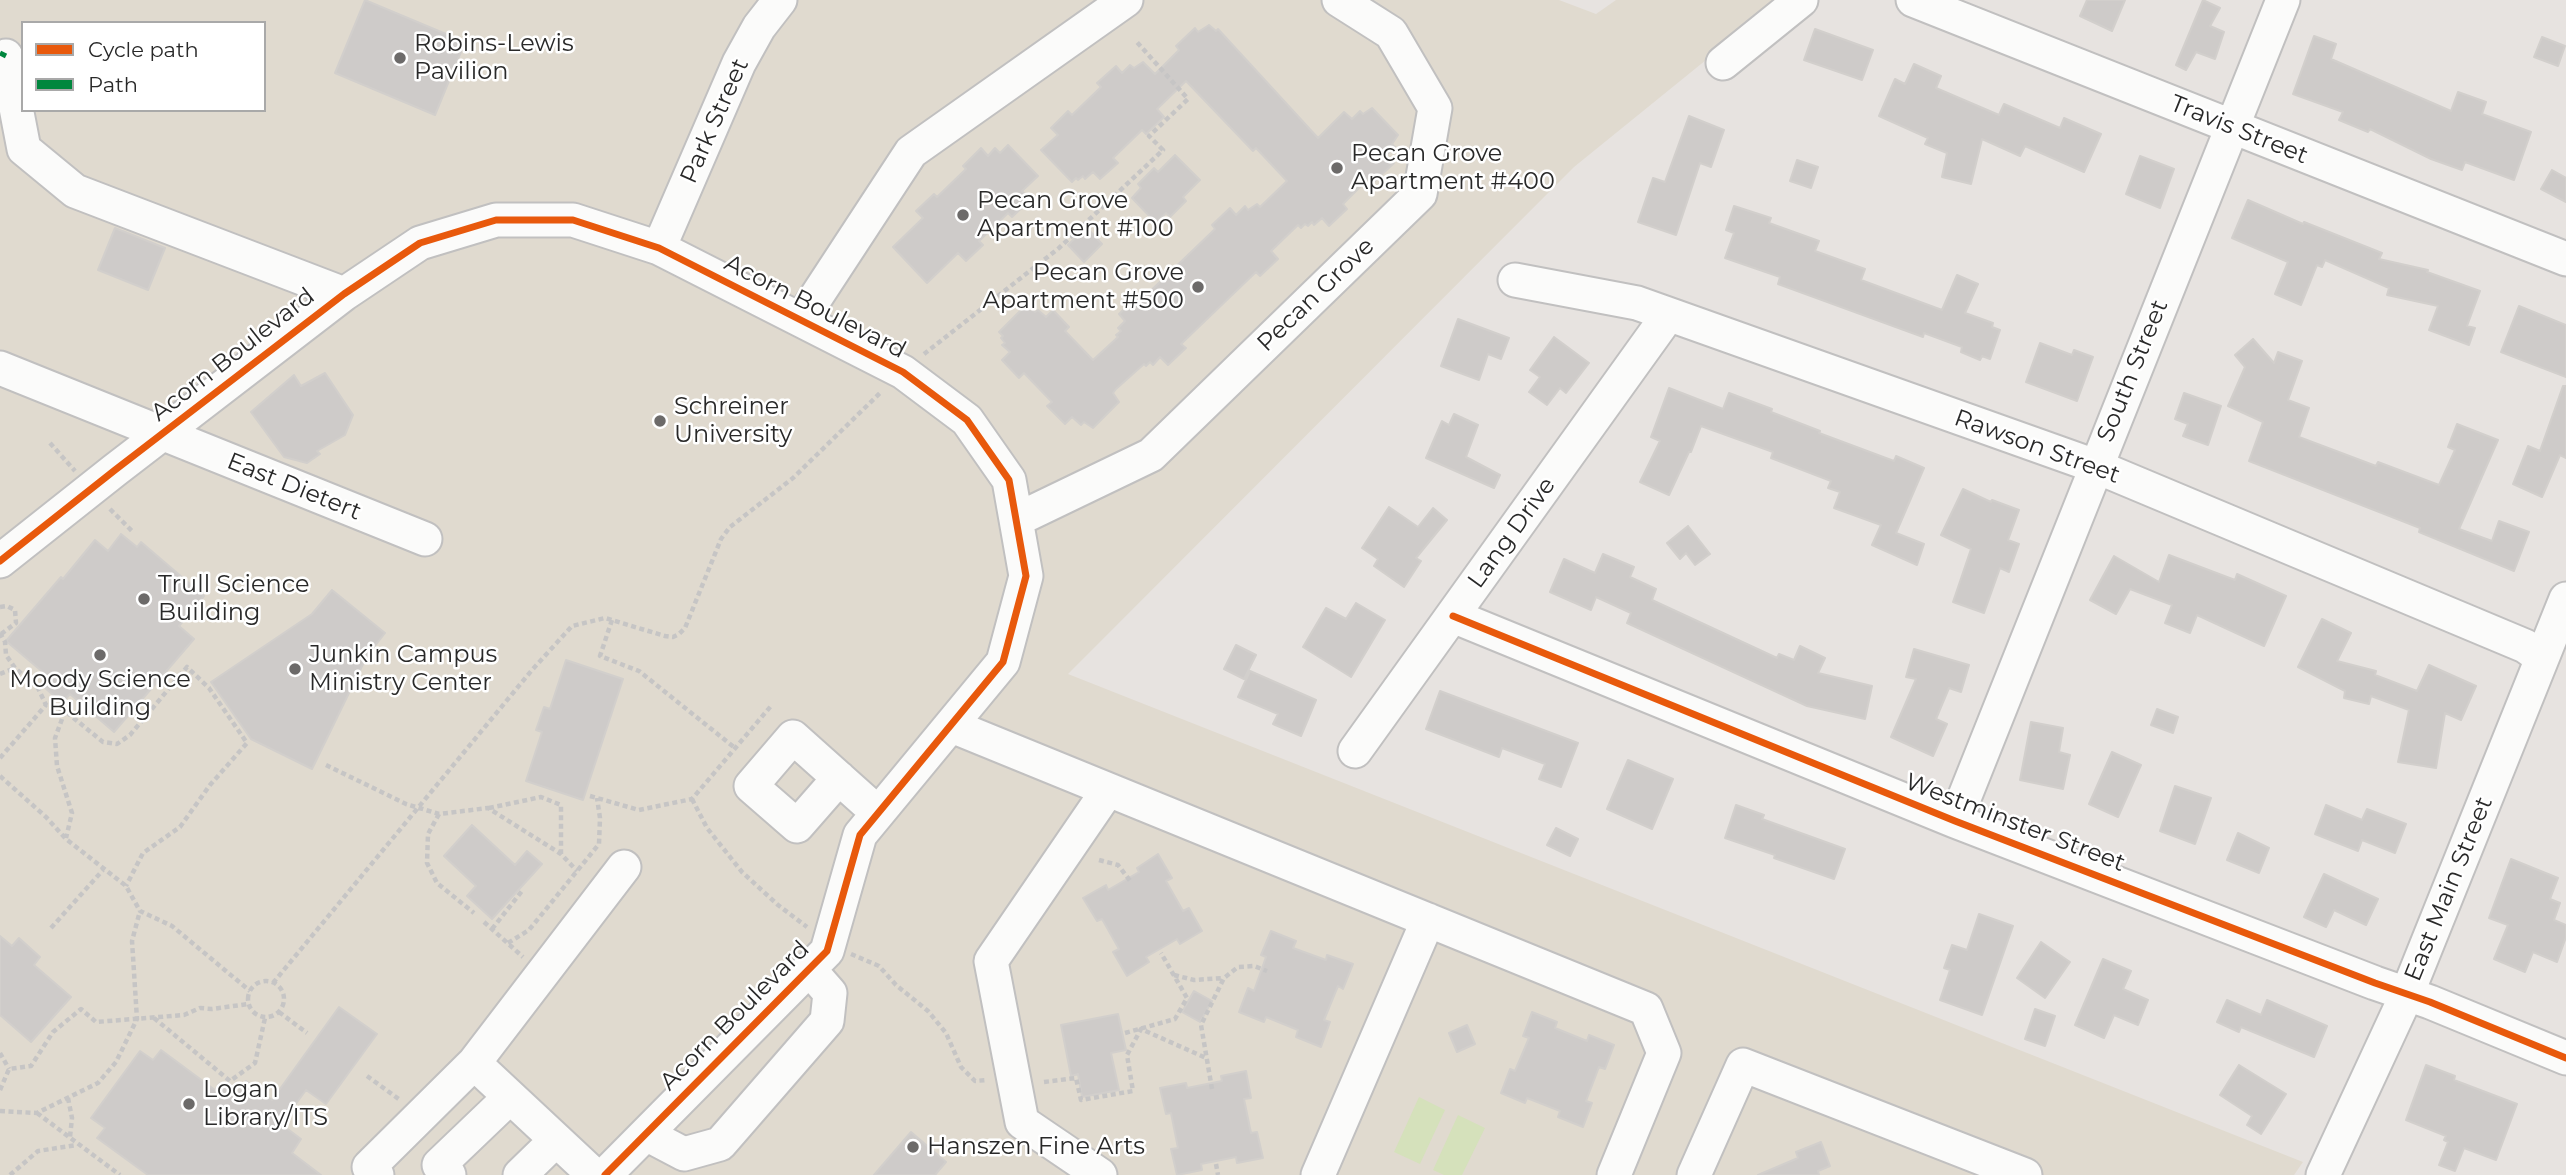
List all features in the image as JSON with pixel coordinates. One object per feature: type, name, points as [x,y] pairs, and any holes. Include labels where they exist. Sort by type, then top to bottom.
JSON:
[{"type":"street","name":"Park Street","points":[[659,248],[739,63],[780,0]]},
{"type":"street","points":[[801,320],[911,152],[1126,0]]},
{"type":"street","name":"Pecan Grove","points":[[1016,520],[1151,455],[1420,194],[1435,108],[1391,33],[1339,0]]},
{"type":"street","points":[[1723,63],[1801,0]]},
{"type":"street","name":"Travis Street","points":[[1913,0],[2566,259]]},
{"type":"street","name":"South Street","points":[[1955,821],[2283,0]]},
{"type":"street","points":[[5,57],[24,149],[75,191],[344,294]]},
{"type":"street","name":"Acorn Boulevard","points":[[0,561],[344,294],[420,243],[496,220],[573,220],[659,248],[903,372],[967,420],[1009,480],[1026,576],[1003,662],[859,835],[827,951],[605,1175]]},
{"type":"street","name":"Rawson Street","points":[[1515,280],[1637,303],[2095,466],[2525,646],[2542,658]]},
{"type":"street","name":"Lang Drive","points":[[1356,751],[1661,325],[1665,314]]},
{"type":"street","name":"East Dietert","points":[[0,368],[425,539]]},
{"type":"street","name":"East Main Street","points":[[2323,1175],[2407,994],[2566,599]]},
{"type":"street","name":"Westminster Street","points":[[1452,616],[1955,821],[2407,994],[2566,1058]]},
{"type":"street","points":[[952,726],[1646,1009],[1664,1053],[1614,1175]]},
{"type":"street","points":[[839,778],[878,813]]},
{"type":"street","points":[[1100,1175],[1021,1122],[991,961],[1108,790]]},
{"type":"street","points":[[377,1175],[369,1167],[474,1063],[624,867]]},
{"type":"street","points":[[1318,1175],[1428,920]]},
{"type":"street","points":[[646,1134],[684,1154],[720,1144],[827,1021],[830,993],[809,969]]},
{"type":"street","points":[[474,1063],[594,1175]]},
{"type":"street","points":[[1694,1175],[1743,1065],[2025,1175]]},
{"type":"street","points":[[449,1175],[439,1165],[510,1097]]},
{"type":"street","points":[[520,1175],[556,1140]]},
{"type":"path","points":[[921,357],[1059,248],[1163,150],[1149,136],[1188,99],[1135,40]]},
{"type":"path","points":[[273,983],[572,626],[605,618],[665,636],[673,637],[679,634],[685,628],[721,539],[730,527],[793,478],[880,393]]},
{"type":"path","points":[[50,443],[81,478]]},
{"type":"path","points":[[103,500],[132,531]]},
{"type":"path","points":[[0,607],[7,606],[15,610],[16,623],[0,634],[5,642],[6,655],[15,668],[38,688],[46,705],[65,711],[103,742],[117,744],[130,735],[187,667],[209,688],[247,743],[210,785],[180,827],[143,853],[126,886]]},
{"type":"path","points":[[612,620],[600,656],[639,671],[735,748]]},
{"type":"path","points":[[0,674],[15,668]]},
{"type":"path","points":[[0,758],[46,705]]},
{"type":"path","points":[[590,796],[639,810],[692,799],[771,706]]},
{"type":"path","points":[[65,711],[55,738],[57,766],[72,813],[66,839]]},
{"type":"path","points":[[326,765],[419,808],[439,814],[488,808],[541,797],[561,805],[561,854]]},
{"type":"path","points":[[0,776],[46,817],[66,839],[126,886],[140,911],[172,926],[250,990]]},
{"type":"path","points":[[508,943],[529,930],[599,844],[600,818],[597,798]]},
{"type":"path","points":[[692,799],[707,828],[743,872],[778,905],[817,935]]},
{"type":"path","points":[[488,808],[561,854],[577,870]]},
{"type":"path","points":[[439,814],[428,834],[427,863],[438,883],[474,913]]},
{"type":"path","points":[[1099,860],[1118,865],[1131,882]]},
{"type":"path","points":[[51,928],[103,870]]},
{"type":"path","points":[[492,929],[522,891]]},
{"type":"path","points":[[0,1111],[37,1113],[98,1083],[116,1062],[137,1020],[132,941],[140,911]]},
{"type":"path","points":[[484,922],[524,958]]},
{"type":"path","points":[[844,951],[879,966],[896,985],[928,1011],[946,1033],[961,1067],[975,1081],[995,1079]]},
{"type":"path","points":[[1125,1033],[1175,1019],[1187,998],[1161,953]]},
{"type":"path","points":[[1212,1089],[1201,1025],[1224,978],[1238,967],[1254,966],[1267,971]]},
{"type":"path","points":[[1174,975],[1194,980],[1224,978]]},
{"type":"path","points":[[260,982],[273,983],[279,987],[284,999],[279,1012],[265,1017],[251,1011],[248,1004],[250,990],[260,982]]},
{"type":"path","points":[[9,1069],[32,1066],[53,1031],[81,1009],[96,1022],[184,1015],[200,1008],[248,1004]]},
{"type":"path","points":[[279,1012],[307,1033]]},
{"type":"path","points":[[154,1018],[230,1081],[256,1063],[265,1017]]},
{"type":"path","points":[[1141,1030],[1206,1058]]},
{"type":"path","points":[[1044,1082],[1076,1078],[1081,1100],[1133,1091],[1126,1055],[1141,1030]]},
{"type":"path","points":[[0,1053],[9,1069]]},
{"type":"path","points":[[0,1090],[9,1069]]},
{"type":"path","points":[[367,1076],[406,1104]]},
{"type":"path","points":[[68,1098],[72,1118],[70,1137]]},
{"type":"path","points":[[37,1113],[120,1175]]},
{"type":"path","points":[[10,1175],[38,1152],[78,1145]]},
{"type":"path","points":[[1216,1164],[1218,1175]]},
{"type":"shaded area","name":"Schreiner University","points":[[0,0],[1559,0],[1596,14],[1616,0],[1780,0],[1574,167],[1068,674],[2303,1162],[2294,1175],[0,1175]]},
{"type":"green space","points":[[1419,1097],[1445,1110],[1420,1164],[1394,1152]]},
{"type":"green space","points":[[1458,1115],[1485,1128],[1462,1175],[1444,1175],[1433,1170]]},
{"type":"building","name":"Robins-Lewis Pavilion","points":[[365,0],[465,42],[435,115],[335,73]]},
{"type":"building","points":[[2087,0],[2125,0],[2112,31],[2080,16]]},
{"type":"building","points":[[2203,0],[2220,8],[2210,26],[2224,32],[2215,59],[2196,52],[2186,70],[2176,65]]},
{"type":"building","points":[[1209,25],[1216,31],[1218,29],[1318,138],[1344,112],[1352,119],[1360,111],[1363,114],[1372,108],[1398,135],[1392,144],[1395,147],[1386,155],[1394,163],[1375,181],[1371,176],[1343,204],[1347,209],[1329,226],[1322,218],[1314,225],[1312,222],[1301,228],[1298,225],[1271,251],[1278,259],[1260,276],[1256,272],[1181,344],[1186,348],[1168,365],[1160,357],[1153,365],[1150,362],[1146,366],[1144,364],[1116,389],[1113,393],[1119,402],[1093,428],[1084,422],[1081,425],[1072,417],[1065,424],[1047,406],[1052,402],[1024,373],[1019,378],[1002,360],[1010,352],[1002,345],[1005,343],[999,332],[1025,306],[1035,312],[1038,310],[1046,317],[1053,310],[1069,327],[1065,331],[1093,360],[1118,337],[1116,335],[1121,331],[1118,328],[1125,321],[1119,314],[1136,297],[1140,301],[1215,229],[1212,225],[1230,208],[1236,215],[1245,206],[1248,210],[1257,204],[1260,207],[1287,181],[1256,148],[1253,151],[1186,81],[1157,109],[1164,117],[1146,134],[1142,130],[1113,158],[1118,163],[1100,179],[1093,172],[1085,179],[1083,176],[1072,182],[1041,150],[1058,135],[1051,128],[1068,111],[1072,115],[1101,87],[1097,83],[1116,66],[1122,73],[1130,65],[1134,68],[1143,62],[1155,74],[1179,50],[1176,46],[1195,28],[1198,32]]},
{"type":"building","points":[[1815,29],[1873,50],[1862,80],[1804,60]]},
{"type":"building","points":[[2314,36],[2336,44],[2331,59],[2451,111],[2458,92],[2486,102],[2482,114],[2531,132],[2514,180],[2465,162],[2462,170],[2431,159],[2370,129],[2368,132],[2339,120],[2343,112],[2293,94]]},
{"type":"building","points":[[2542,37],[2565,46],[2558,66],[2534,57]]},
{"type":"building","points":[[1914,64],[1941,76],[1936,88],[1999,115],[2004,104],[2060,128],[2064,118],[2101,134],[2084,172],[2025,146],[2020,156],[1982,139],[1971,184],[1942,177],[1947,153],[1925,144],[1928,138],[1879,116],[1895,79],[1905,84]]},
{"type":"building","points":[[1689,116],[1724,130],[1711,167],[1700,163],[1676,235],[1638,222],[1653,178],[1665,182]]},
{"type":"building","name":"Pecan Grove Apartment #100","points":[[1008,145],[1038,176],[1022,191],[1030,200],[1012,217],[1008,213],[979,241],[983,245],[966,261],[958,253],[927,283],[893,247],[923,218],[916,211],[934,194],[937,197],[966,169],[963,166],[981,148],[988,156],[995,148],[1000,153]]},
{"type":"building","points":[[1175,155],[1200,180],[1183,197],[1186,201],[1170,217],[1166,213],[1156,223],[1132,198],[1141,188],[1138,184],[1154,168],[1158,172]]},
{"type":"building","points":[[2140,156],[2174,169],[2160,208],[2126,194]]},
{"type":"building","points":[[1797,160],[1818,167],[1811,188],[1790,181]]},
{"type":"building","points":[[2552,170],[2566,178],[2566,202],[2541,189]]},
{"type":"building","points":[[2248,200],[2382,253],[2379,259],[2428,270],[2427,272],[2480,291],[2467,326],[2475,328],[2469,345],[2429,330],[2438,306],[2387,295],[2389,288],[2325,260],[2322,267],[2317,265],[2301,305],[2275,294],[2288,262],[2232,238]]},
{"type":"building","points":[[1734,206],[1771,218],[1769,223],[1819,241],[1815,251],[1865,269],[1861,280],[1942,310],[1957,275],[1978,284],[1965,313],[1993,323],[1992,327],[2000,330],[1990,359],[1982,356],[1980,360],[1961,352],[1962,347],[1924,333],[1923,337],[1778,284],[1780,277],[1725,258],[1734,233],[1726,230]]},
{"type":"building","points":[[1086,227],[1102,244],[1084,262],[1068,245]]},
{"type":"building","points":[[115,228],[165,248],[148,290],[98,270]]},
{"type":"building","points":[[2519,306],[2566,325],[2566,377],[2501,352]]},
{"type":"building","points":[[1458,319],[1509,338],[1501,359],[1488,354],[1479,380],[1441,366]]},
{"type":"building","points":[[1554,337],[1589,363],[1566,393],[1560,388],[1547,405],[1529,392],[1540,377],[1530,370]]},
{"type":"building","points":[[2253,339],[2274,363],[2278,352],[2302,361],[2288,400],[2309,408],[2299,437],[2376,466],[2378,462],[2439,485],[2455,450],[2448,447],[2457,424],[2498,440],[2459,529],[2492,541],[2499,521],[2529,532],[2514,571],[2419,532],[2420,528],[2249,461],[2263,422],[2228,406],[2245,367],[2235,355]]},
{"type":"building","points":[[2040,343],[2072,355],[2074,350],[2093,357],[2077,401],[2026,382]]},
{"type":"building","points":[[325,373],[353,415],[345,435],[317,451],[320,454],[307,463],[284,457],[251,412],[294,375],[301,386]]},
{"type":"building","points":[[2563,386],[2566,386],[2566,458],[2560,455],[2542,497],[2513,484],[2528,446],[2540,451]]},
{"type":"building","points":[[1669,388],[1723,409],[1729,393],[1772,409],[1771,412],[1820,431],[1819,433],[1894,461],[1896,456],[1924,468],[1896,533],[1924,544],[1917,565],[1872,545],[1881,525],[1834,508],[1840,492],[1828,488],[1831,481],[1771,458],[1773,452],[1701,426],[1669,495],[1640,482],[1660,441],[1651,437]]},
{"type":"building","points":[[2184,393],[2221,406],[2208,445],[2183,436],[2188,424],[2175,419]]},
{"type":"building","points":[[1454,414],[1478,425],[1466,457],[1500,475],[1494,488],[1426,458],[1442,421],[1449,425]]},
{"type":"building","points":[[1963,489],[1991,502],[1992,500],[2019,510],[2008,540],[2019,544],[2009,572],[2000,568],[1984,613],[1953,602],[1971,549],[1941,535]]},
{"type":"building","points":[[1389,507],[1418,527],[1433,508],[1447,520],[1416,558],[1421,561],[1404,587],[1374,566],[1378,559],[1362,548]]},
{"type":"building","points":[[1688,526],[1710,554],[1695,565],[1686,553],[1680,559],[1667,543]]},
{"type":"building","points":[[121,534],[137,547],[141,542],[204,596],[179,626],[194,639],[114,732],[70,694],[62,703],[44,687],[51,679],[6,641],[95,540],[108,551]]},
{"type":"building","points":[[1603,554],[1634,567],[1630,577],[1656,589],[1652,600],[1777,658],[1779,654],[1794,660],[1800,646],[1825,658],[1818,673],[1872,686],[1865,719],[1807,706],[1627,623],[1631,613],[1596,597],[1591,610],[1550,592],[1564,559],[1595,573]]},
{"type":"building","points":[[2169,555],[2235,580],[2237,574],[2286,596],[2264,646],[2197,615],[2190,633],[2165,623],[2172,605],[2130,589],[2116,614],[2090,600],[2114,556],[2159,582]]},
{"type":"building","name":"Junkin Campus Ministry Center","points":[[332,590],[385,633],[367,656],[312,769],[251,739],[211,682],[312,614]]},
{"type":"building","points":[[1356,603],[1385,620],[1351,677],[1303,647],[1326,608],[1346,619]]},
{"type":"building","points":[[2322,619],[2351,633],[2337,661],[2376,671],[2375,675],[2417,691],[2429,665],[2476,686],[2461,720],[2445,713],[2436,768],[2398,762],[2409,710],[2371,696],[2369,704],[2344,698],[2345,691],[2298,667]]},
{"type":"building","points":[[1236,645],[1256,655],[1244,679],[1224,669]]},
{"type":"building","points":[[1914,649],[1969,665],[1961,692],[1949,688],[1936,719],[1947,724],[1933,756],[1891,737],[1916,679],[1906,677]]},
{"type":"building","points":[[566,660],[623,679],[583,800],[526,781],[542,732],[536,730],[544,707],[550,709]]},
{"type":"building","points":[[1250,671],[1316,700],[1301,736],[1273,724],[1278,714],[1238,697]]},
{"type":"building","points":[[1440,691],[1578,743],[1561,787],[1539,779],[1545,764],[1502,748],[1499,757],[1426,729]]},
{"type":"building","points":[[2157,709],[2178,717],[2173,733],[2151,725]]},
{"type":"building","points":[[2031,722],[2063,728],[2059,752],[2070,755],[2063,789],[2020,780]]},
{"type":"building","points":[[2112,752],[2141,765],[2118,817],[2089,804]]},
{"type":"building","points":[[1628,760],[1673,779],[1652,829],[1607,809]]},
{"type":"building","points":[[2175,786],[2211,798],[2195,844],[2160,831]]},
{"type":"building","points":[[1736,805],[1764,815],[1762,819],[1845,849],[1834,879],[1725,838]]},
{"type":"building","points":[[2326,805],[2362,820],[2367,809],[2406,824],[2395,853],[2362,840],[2358,851],[2315,834]]},
{"type":"building","points":[[472,825],[515,865],[527,851],[542,864],[492,919],[467,896],[476,886],[444,856]]},
{"type":"building","points":[[1556,828],[1578,839],[1570,856],[1547,845]]},
{"type":"building","points":[[2238,833],[2269,848],[2259,873],[2227,860]]},
{"type":"building","points":[[1158,854],[1172,878],[1166,881],[1183,911],[1189,908],[1202,931],[1180,944],[1177,939],[1146,957],[1149,962],[1127,976],[1113,952],[1119,949],[1102,919],[1097,921],[1083,898],[1106,885],[1108,890],[1139,872],[1137,868]]},
{"type":"building","points":[[2511,859],[2558,878],[2550,899],[2560,903],[2554,920],[2566,925],[2566,937],[2557,962],[2533,952],[2525,972],[2494,959],[2508,925],[2489,918]]},
{"type":"building","points":[[2324,874],[2378,899],[2366,925],[2334,910],[2326,927],[2304,917]]},
{"type":"building","points":[[1979,914],[2013,926],[1982,1015],[1940,1000],[1950,970],[1944,968],[1952,945],[1967,950]]},
{"type":"building","points":[[1271,931],[1296,941],[1293,948],[1326,960],[1327,955],[1353,964],[1343,989],[1338,986],[1324,1020],[1330,1022],[1321,1047],[1296,1037],[1298,1030],[1266,1017],[1264,1022],[1239,1012],[1248,988],[1254,991],[1266,957],[1261,955]]},
{"type":"building","points":[[0,936],[12,946],[19,938],[40,957],[34,965],[71,997],[31,1042],[0,1015]]},
{"type":"building","points":[[2041,942],[2070,962],[2045,998],[2017,978]]},
{"type":"building","points":[[2103,959],[2131,971],[2123,989],[2148,1000],[2138,1025],[2114,1015],[2104,1038],[2075,1025]]},
{"type":"building","points":[[1194,991],[1212,1001],[1200,1022],[1182,1012]]},
{"type":"building","points":[[2227,1000],[2261,1015],[2267,1000],[2327,1026],[2314,1057],[2241,1027],[2239,1032],[2217,1022]]},
{"type":"building","name":"Logan Library/ITS","points":[[339,1007],[377,1034],[326,1104],[306,1090],[281,1124],[301,1139],[292,1153],[321,1175],[148,1175],[97,1138],[105,1128],[91,1118],[140,1051],[153,1060],[161,1050],[215,1090],[220,1083],[236,1094],[246,1081],[272,1100]]},
{"type":"building","points":[[2035,1009],[2055,1016],[2045,1046],[2025,1039]]},
{"type":"building","points":[[1532,1012],[1557,1022],[1555,1028],[1587,1041],[1589,1035],[1614,1045],[1605,1069],[1599,1067],[1586,1101],[1592,1103],[1583,1127],[1558,1117],[1560,1111],[1527,1098],[1525,1103],[1501,1093],[1510,1069],[1515,1071],[1529,1038],[1523,1036]]},
{"type":"building","points":[[1118,1014],[1126,1050],[1111,1053],[1119,1090],[1082,1097],[1078,1074],[1071,1076],[1061,1025]]},
{"type":"building","points":[[1467,1025],[1475,1044],[1457,1052],[1449,1033]]},
{"type":"building","points":[[2239,1065],[2286,1094],[2261,1134],[2247,1125],[2252,1116],[2220,1095]]},
{"type":"building","points":[[2426,1065],[2455,1076],[2454,1080],[2517,1104],[2496,1160],[2464,1148],[2455,1171],[2439,1165],[2448,1142],[2444,1140],[2446,1136],[2406,1120]]},
{"type":"building","points":[[1246,1071],[1251,1098],[1244,1099],[1251,1133],[1257,1132],[1263,1158],[1237,1163],[1236,1157],[1201,1164],[1202,1170],[1177,1175],[1171,1149],[1178,1148],[1171,1113],[1166,1114],[1160,1088],[1186,1083],[1187,1088],[1222,1081],[1221,1076]]},
{"type":"building","name":"Hanszen Fine Arts","points":[[911,1132],[946,1162],[935,1175],[874,1175]]},
{"type":"building","points":[[1821,1142],[1830,1166],[1818,1171],[1819,1175],[1758,1175],[1798,1158],[1796,1152]]},
{"type":"marked path","points":[[0,53],[6,56]]},
{"type":"cycle path","points":[[0,561],[344,294],[420,243],[496,220],[573,220],[659,248],[903,372],[967,420],[1009,480],[1026,576],[1003,662],[860,835],[827,951],[605,1175]]},
{"type":"cycle path","points":[[1453,616],[1955,821],[2430,1002],[2566,1058]]},
{"type":"place","name":"Robins-Lewis Pavilion","points":[[400,58]]},
{"type":"place","name":"Pecan Grove Apartment #400","points":[[1337,168]]},
{"type":"place","name":"Pecan Grove Apartment #100","points":[[963,215]]},
{"type":"place","name":"Pecan Grove Apartment #500","points":[[1198,287]]},
{"type":"place","name":"Schreiner University","points":[[660,421]]},
{"type":"place","name":"Trull Science Building","points":[[144,599]]},
{"type":"place","name":"Moody Science Building","points":[[100,655]]},
{"type":"place","name":"Junkin Campus Ministry Center","points":[[295,669]]},
{"type":"place","name":"Logan Library/ITS","points":[[189,1104]]},
{"type":"place","name":"Hanszen Fine Arts","points":[[913,1147]]}]
